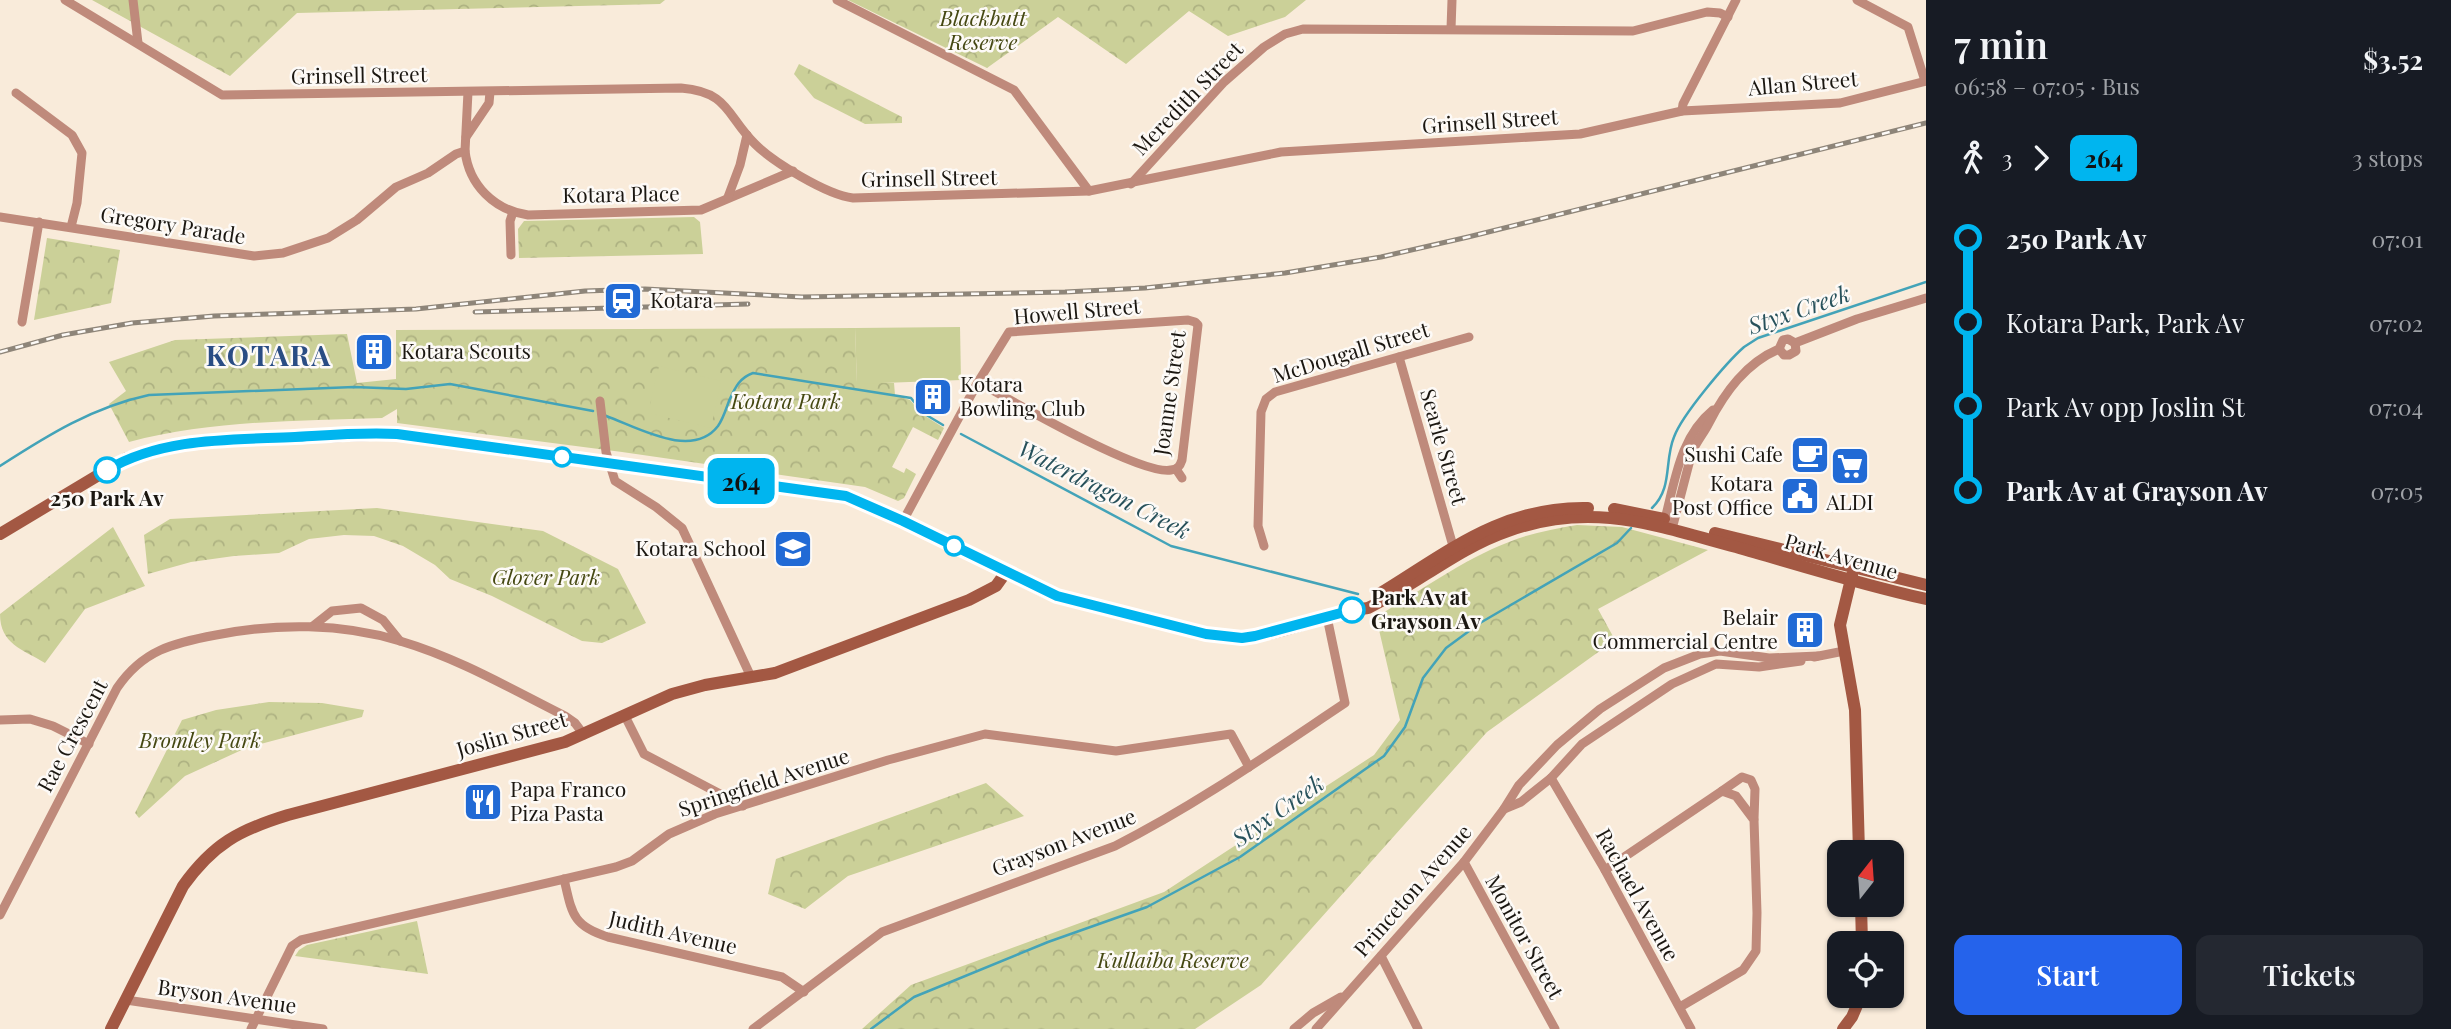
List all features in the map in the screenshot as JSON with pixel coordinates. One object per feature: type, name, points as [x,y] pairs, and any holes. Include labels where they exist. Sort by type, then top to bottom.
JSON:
[{"type":"main road","name":"Park Avenue","points":[[0,534],[127,458],[177,444],[377,433],[836,494],[869,504],[1044,591],[1070,600],[1227,637],[1265,635],[1352,610],[1368,608],[1485,541],[1508,531],[1570,517],[1627,515]]},
{"type":"main road","name":"Park Avenue","points":[[1352,610],[1453,546],[1497,525],[1531,514],[1581,508],[1669,524],[1853,574],[1926,599]]},
{"type":"main road","points":[[1412,584],[1420,574],[1449,554],[1453,546],[1463,547],[1494,533],[1508,531]]},
{"type":"main road","name":"Joslin Street","points":[[111,1029],[183,887],[197,866],[232,836],[288,815],[565,742],[688,689],[775,673],[969,600],[996,586],[1006,572]]},
{"type":"main road","name":"Park Avenue","points":[[1853,574],[1926,585]]},
{"type":"main road","points":[[1853,574],[1840,625],[1855,710],[1859,840]]},
{"type":"main road","points":[[1843,1029],[1856,1008]]},
{"type":"street","name":"Grinsell Street","points":[[65,0],[222,95],[692,89],[706,93],[722,103],[766,154],[793,172],[840,195],[853,198],[1089,191],[1281,152],[1580,134],[1682,111]]},
{"type":"street","points":[[133,0],[138,43]]},
{"type":"street","points":[[837,0],[1014,90],[1089,191]]},
{"type":"street","points":[[1451,29],[1452,0]]},
{"type":"street","points":[[1682,111],[1683,104],[1736,0]]},
{"type":"street","points":[[1857,0],[1909,27],[1925,81]]},
{"type":"street","name":"Meredith Street","points":[[1131,184],[1224,82],[1264,47],[1285,34],[1303,29],[1633,31],[1707,12],[1728,17]]},
{"type":"street","name":"Allan Street","points":[[1682,111],[1840,103],[1925,81]]},
{"type":"street","points":[[465,151],[468,92]]},
{"type":"street","points":[[466,137],[489,103],[490,92]]},
{"type":"street","points":[[16,93],[72,135],[82,153],[77,202],[71,227]]},
{"type":"street","points":[[729,197],[747,135]]},
{"type":"street","name":"Gregory Parade","points":[[0,217],[189,248],[254,256],[283,253],[328,238],[357,220],[397,187],[429,173],[456,154],[465,151]]},
{"type":"street","name":"Kotara Place","points":[[465,151],[478,186],[495,204],[528,215],[688,211],[709,207],[793,172]]},
{"type":"street","points":[[511,255],[510,221],[513,212]]},
{"type":"street","points":[[22,322],[39,222]]},
{"type":"street","points":[[1669,524],[1692,452],[1715,409],[1755,361],[1779,349],[1784,355],[1790,355],[1796,351],[1795,344],[1857,320],[1926,298]]},
{"type":"street","name":"Howell Street","points":[[903,521],[978,382],[1009,332],[1195,322]]},
{"type":"street","name":"Joanne Street","points":[[978,382],[1126,460],[1162,471],[1176,469],[1181,464],[1184,447],[1199,329],[1195,322]]},
{"type":"street","name":"McDougall Street","points":[[1264,546],[1258,526],[1261,412],[1266,399],[1275,392],[1468,337]]},
{"type":"street","name":"Searle Street","points":[[1399,357],[1453,546]]},
{"type":"street","points":[[600,401],[609,464],[615,481],[656,507],[682,528],[751,677]]},
{"type":"street","name":"Joanne Street","points":[[1176,469],[1182,478]]},
{"type":"street","name":"Rae Crescent","points":[[313,626],[332,611],[361,608],[383,620],[400,641]]},
{"type":"street","name":"Grayson Avenue","points":[[753,1029],[882,932],[1115,846],[1152,828],[1345,703],[1327,617]]},
{"type":"street","name":"Rae Crescent","points":[[0,915],[117,688],[129,670],[160,650],[198,638],[239,630],[313,626],[400,641],[468,667],[565,716],[575,723],[584,735]]},
{"type":"street","name":"Princeton Avenue","points":[[1315,1029],[1464,862],[1519,785],[1558,745],[1600,709],[1664,668],[1700,654],[1720,651],[1769,658],[1818,656]]},
{"type":"street","name":"Princeton Avenue","points":[[1504,809],[1521,802],[1551,779],[1582,744],[1672,684],[1716,664],[1759,667],[1785,665],[1844,651]]},
{"type":"street","points":[[625,716],[644,754],[744,806]]},
{"type":"street","points":[[0,720],[30,719],[52,726],[89,744]]},
{"type":"street","name":"Springfield Avenue","points":[[251,1029],[292,946],[302,940],[564,880],[632,860],[668,834],[689,823],[888,760],[985,734],[1116,751],[1231,734],[1249,767]]},
{"type":"street","points":[[1605,870],[1742,777],[1751,780],[1755,789],[1756,951],[1743,970],[1680,1007]]},
{"type":"street","name":"Rachael Avenue","points":[[1551,779],[1605,870],[1691,1029]]},
{"type":"street","points":[[1722,791],[1736,796],[1754,820]]},
{"type":"street","name":"Monitor Street","points":[[1464,862],[1555,1029]]},
{"type":"street","name":"Judith Avenue","points":[[564,880],[576,921],[587,929],[608,937],[782,977],[804,992]]},
{"type":"street","points":[[1381,956],[1418,1029]]},
{"type":"street","name":"Princeton Avenue","points":[[1294,1029],[1313,1013],[1345,995]]},
{"type":"street","name":"Bryson Avenue","points":[[126,1000],[323,1029]]},
{"type":"green space","points":[[92,0],[665,0],[660,4],[297,13],[230,76]]},
{"type":"green space","name":"Blackbutt Reserve","points":[[848,0],[1306,0],[1285,17],[1228,36],[1189,11],[1126,64],[1058,17],[987,68]]},
{"type":"green space","points":[[799,64],[902,117],[902,123],[865,124],[814,98],[794,74]]},
{"type":"green space","points":[[694,217],[700,222],[703,254],[519,258],[518,229],[524,221]]},
{"type":"green space","points":[[47,238],[120,250],[111,303],[34,320]]},
{"type":"green space","points":[[960,327],[961,380],[857,384],[855,328]]},
{"type":"green space","name":"Kotara Park","points":[[855,328],[857,383],[894,383],[895,395],[910,400],[922,414],[944,428],[938,440],[913,427],[892,467],[904,473],[906,468],[916,474],[904,498],[898,501],[865,487],[397,423],[397,409],[382,418],[287,421],[191,429],[129,442],[109,404],[126,391],[109,362],[175,340],[347,334],[357,383],[396,379],[396,330]]},
{"type":"green space","points":[[659,366],[721,381],[711,428],[648,413]]},
{"type":"green space","name":"Glover Park","points":[[377,508],[543,531],[618,569],[646,623],[602,643],[582,641],[492,596],[450,579],[435,565],[403,546],[374,536],[344,535],[309,539],[279,553],[191,562],[148,574],[144,535],[170,519]]},
{"type":"green space","name":"Kullaiba Reserve","points":[[1577,525],[1622,527],[1708,550],[1598,609],[1615,640],[1487,732],[1261,985],[1195,1029],[862,1029],[911,985],[1164,892],[1374,755],[1400,720],[1376,617],[1492,549],[1526,536]]},
{"type":"green space","points":[[113,527],[145,586],[85,609],[45,663],[8,639],[0,614]]},
{"type":"green space","name":"Bromley Park","points":[[269,702],[322,703],[364,710],[362,717],[246,748],[185,776],[139,818],[135,813],[182,720],[216,710]]},
{"type":"green space","points":[[986,783],[1024,816],[848,876],[805,909],[768,894],[776,859]]},
{"type":"green space","points":[[417,921],[428,974],[295,956],[307,945]]},
{"type":"waterway","name":"Styx Creek","points":[[1652,508],[1663,492],[1671,446],[1679,427],[1705,390],[1744,347],[1758,338],[1926,282]]},
{"type":"waterway","name":"Waterdragon Creek","points":[[606,416],[664,438],[694,440],[707,436],[718,426],[738,384],[753,373],[911,398],[923,413],[943,425]]},
{"type":"waterway","name":"Waterdragon Creek","points":[[0,466],[53,433],[90,415],[149,395],[354,387],[406,389],[450,384],[593,411]]},
{"type":"waterway","name":"Waterdragon Creek","points":[[961,434],[1171,546],[1358,594]]},
{"type":"waterway","name":"Styx Creek","points":[[871,1029],[914,997],[1048,942],[1147,907],[1240,857],[1384,756],[1405,727],[1423,678],[1446,648],[1480,623],[1617,543],[1631,528]]},
{"type":"railway","points":[[0,352],[63,335],[132,323],[214,316],[416,309],[585,291],[645,289],[802,297],[1065,292],[1145,288],[1285,273],[1381,257],[1468,237],[1926,123]]},
{"type":"railway","points":[[475,312],[748,304]]},
{"type":"bus line","name":"264","points":[[107,470],[127,458],[177,444],[397,434],[846,496],[869,504],[1057,596],[1206,634],[1242,638],[1265,635],[1352,610]]},
{"type":"place","name":"Kotara","points":[[623,301]]},
{"type":"place","name":"Kotara Scouts","points":[[374,352]]},
{"type":"place","name":"Kotara Bowling Club","points":[[933,397]]},
{"type":"place","name":"Sushi Cafe","points":[[1810,455]]},
{"type":"place","name":"ALDI","points":[[1850,466]]},
{"type":"place","name":"250 Park Av","points":[[107,470]]},
{"type":"place","name":"Kotara Post Office","points":[[1800,496]]},
{"type":"place","name":"Kotara School","points":[[793,549]]},
{"type":"place","name":"Park Av at Grayson Av","points":[[1352,610]]},
{"type":"place","name":"Belair Commercial Centre","points":[[1805,630]]},
{"type":"place","name":"Papa Franco Piza Pasta","points":[[483,802]]},
{"type":"district","name":"KOTARA","points":[[269,356]]}]
